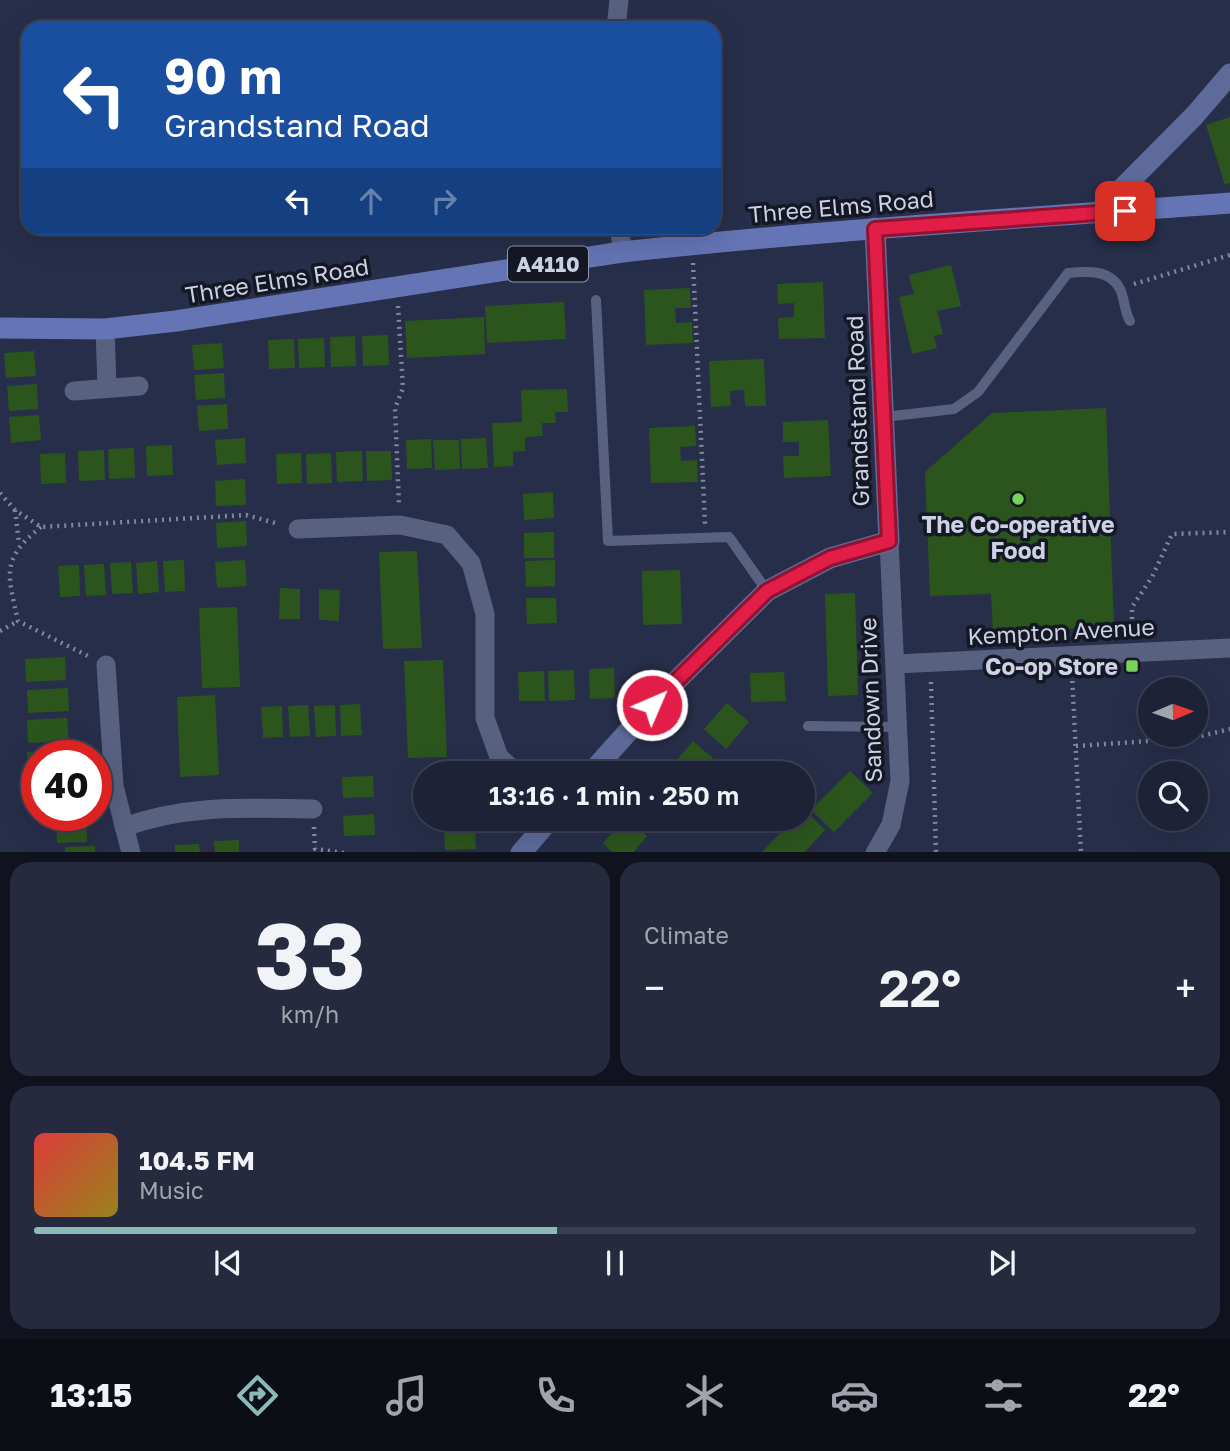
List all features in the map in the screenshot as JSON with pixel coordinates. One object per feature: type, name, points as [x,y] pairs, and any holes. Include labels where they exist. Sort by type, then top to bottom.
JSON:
[{"type":"main road","name":"Three Elms Road","points":[[0,328],[105,329],[190,319],[622,252],[875,229],[1230,203]]},
{"type":"street","points":[[617,21],[619,0]]},
{"type":"street","points":[[1098,213],[1195,116],[1230,74]]},
{"type":"street","name":"Grandstand Road","points":[[875,229],[889,541]]},
{"type":"street","points":[[621,235],[622,252]]},
{"type":"street","points":[[105,329],[107,388]]},
{"type":"street","points":[[74,391],[139,386]]},
{"type":"street","points":[[298,529],[400,525],[447,535],[471,563],[485,614],[485,718],[499,757],[503,761]]},
{"type":"street","points":[[602,761],[652,705],[767,591],[830,558],[889,541]]},
{"type":"street","name":"Sandown Drive","points":[[875,852],[891,825],[900,781],[889,541]]},
{"type":"street","name":"Kempton Avenue","points":[[895,664],[1230,649]]},
{"type":"street","points":[[106,664],[114,786],[131,852]]},
{"type":"street","points":[[124,827],[152,817],[206,808],[313,809]]},
{"type":"street","points":[[522,852],[540,831]]},
{"type":"lane","points":[[884,417],[954,409],[978,392],[1068,273],[1091,270],[1110,278],[1120,288],[1124,310],[1130,321]]},
{"type":"lane","points":[[596,300],[608,541],[729,537],[767,591]]},
{"type":"lane","points":[[808,726],[898,727]]},
{"type":"path","points":[[692,245],[706,537]]},
{"type":"path","points":[[1120,288],[1230,255]]},
{"type":"path","points":[[397,288],[403,388],[395,408],[400,525]]},
{"type":"path","points":[[0,493],[15,510],[40,527]]},
{"type":"path","points":[[15,510],[19,544],[8,576],[18,621]]},
{"type":"path","points":[[19,544],[40,527],[246,515],[298,529]]},
{"type":"path","points":[[1132,652],[1132,607],[1152,577],[1172,534],[1230,532]]},
{"type":"path","points":[[0,631],[18,621]]},
{"type":"path","points":[[18,621],[106,664]]},
{"type":"path","points":[[1071,656],[1081,852]]},
{"type":"path","points":[[930,663],[936,852]]},
{"type":"path","points":[[1076,746],[1193,738],[1230,729]]},
{"type":"path","points":[[313,809],[315,849],[344,852]]},
{"type":"building","points":[[1230,117],[1230,183],[1225,185],[1206,125]]},
{"type":"building","points":[[951,265],[961,306],[937,311],[943,334],[934,336],[937,348],[912,354],[899,297],[914,294],[909,275]]},
{"type":"building","points":[[823,282],[825,338],[779,339],[778,318],[794,317],[794,303],[778,304],[777,284]]},
{"type":"building","points":[[690,288],[691,308],[675,308],[676,323],[692,322],[693,343],[646,345],[644,290]]},
{"type":"building","points":[[564,302],[566,339],[487,343],[485,306]]},
{"type":"building","points":[[484,317],[485,354],[407,358],[405,321]]},
{"type":"building","points":[[388,335],[389,365],[363,366],[362,336]]},
{"type":"building","points":[[355,336],[356,366],[331,367],[330,337]]},
{"type":"building","points":[[324,338],[325,367],[299,368],[298,339]]},
{"type":"building","points":[[294,339],[295,368],[269,369],[268,340]]},
{"type":"building","points":[[222,343],[224,368],[194,370],[192,345]]},
{"type":"building","points":[[34,351],[36,376],[6,378],[4,353]]},
{"type":"building","points":[[764,359],[766,406],[745,406],[744,390],[730,391],[731,406],[711,407],[709,361]]},
{"type":"building","points":[[224,373],[225,398],[196,400],[194,375]]},
{"type":"building","points":[[37,384],[38,409],[9,411],[7,386]]},
{"type":"building","points":[[567,389],[568,412],[555,412],[556,423],[542,423],[543,436],[525,437],[525,451],[513,452],[513,466],[494,467],[492,423],[522,422],[521,390]]},
{"type":"building","points":[[227,404],[228,429],[199,431],[197,406]]},
{"type":"building","name":"The Co-operative Food","points":[[1106,408],[1114,626],[993,633],[991,594],[930,596],[925,472],[992,413]]},
{"type":"building","points":[[39,415],[41,440],[11,443],[9,417]]},
{"type":"building","points":[[828,420],[831,476],[784,478],[783,456],[799,456],[799,442],[783,442],[783,422]]},
{"type":"building","points":[[695,426],[696,446],[680,447],[681,461],[697,460],[698,482],[651,483],[649,428]]},
{"type":"building","points":[[245,438],[246,463],[217,465],[215,440]]},
{"type":"building","points":[[486,438],[488,468],[462,469],[461,439]]},
{"type":"building","points":[[431,439],[432,468],[407,469],[406,440]]},
{"type":"building","points":[[433,440],[459,440],[460,469],[435,470]]},
{"type":"building","points":[[172,445],[173,475],[147,476],[146,446]]},
{"type":"building","points":[[134,448],[135,478],[109,479],[108,449]]},
{"type":"building","points":[[104,450],[105,480],[79,481],[78,451]]},
{"type":"building","points":[[362,451],[363,481],[337,482],[336,452]]},
{"type":"building","points":[[366,451],[391,451],[392,480],[367,481]]},
{"type":"building","points":[[65,453],[66,483],[41,484],[40,454]]},
{"type":"building","points":[[301,453],[302,483],[277,484],[276,454]]},
{"type":"building","points":[[331,453],[332,483],[307,484],[306,454]]},
{"type":"building","points":[[245,479],[246,505],[216,506],[215,481]]},
{"type":"building","points":[[553,492],[554,518],[524,520],[523,494]]},
{"type":"building","points":[[246,521],[247,546],[217,548],[216,523]]},
{"type":"building","points":[[554,532],[554,558],[524,558],[524,533]]},
{"type":"building","points":[[417,551],[422,648],[383,649],[379,552]]},
{"type":"building","points":[[184,560],[185,591],[165,592],[163,561]]},
{"type":"building","points":[[245,560],[247,586],[217,588],[215,562]]},
{"type":"building","points":[[555,560],[555,586],[526,587],[525,561]]},
{"type":"building","points":[[157,561],[159,592],[138,594],[136,563]]},
{"type":"building","points":[[131,562],[133,593],[112,594],[110,563]]},
{"type":"building","points":[[104,564],[106,595],[86,596],[84,565]]},
{"type":"building","points":[[79,565],[80,596],[60,597],[58,566]]},
{"type":"building","points":[[680,570],[682,624],[643,625],[642,571]]},
{"type":"building","points":[[280,588],[300,589],[300,619],[279,619]]},
{"type":"building","points":[[319,589],[340,590],[339,621],[319,620]]},
{"type":"building","points":[[855,593],[858,695],[828,696],[825,594]]},
{"type":"building","points":[[526,598],[556,598],[557,623],[527,624]]},
{"type":"building","points":[[237,607],[240,687],[202,688],[199,608]]},
{"type":"building","points":[[65,657],[66,680],[26,682],[25,659]]},
{"type":"building","points":[[443,660],[447,757],[408,758],[404,661]]},
{"type":"building","points":[[614,668],[615,698],[590,699],[589,669]]},
{"type":"building","points":[[574,670],[575,700],[549,701],[548,671]]},
{"type":"building","points":[[544,671],[545,701],[519,701],[518,672]]},
{"type":"building","points":[[784,672],[786,701],[751,702],[750,673]]},
{"type":"building","points":[[68,688],[69,711],[28,713],[27,690]]},
{"type":"building","points":[[215,695],[219,775],[180,777],[177,697]]},
{"type":"building","points":[[727,703],[749,722],[726,749],[704,729]]},
{"type":"building","points":[[360,704],[362,735],[341,736],[340,705]]},
{"type":"building","points":[[308,705],[310,736],[290,737],[288,706]]},
{"type":"building","points":[[335,705],[336,736],[316,737],[314,706]]},
{"type":"building","points":[[282,706],[283,737],[263,738],[261,707]]},
{"type":"building","points":[[67,718],[69,740],[28,740],[27,720]]},
{"type":"building","points":[[693,741],[715,760],[714,761],[676,761]]},
{"type":"building","points":[[850,771],[873,793],[834,832],[815,814],[815,806]]},
{"type":"building","points":[[373,776],[374,797],[343,798],[342,777]]},
{"type":"building","points":[[374,814],[375,835],[344,836],[343,816]]},
{"type":"building","points":[[815,820],[825,830],[805,852],[762,852],[782,831],[815,831]]},
{"type":"building","points":[[56,831],[87,831],[87,842],[57,843]]},
{"type":"building","points":[[444,831],[475,831],[476,849],[445,850]]},
{"type":"building","points":[[614,831],[641,831],[647,836],[634,852],[612,852],[603,843]]},
{"type":"building","points":[[239,840],[239,852],[215,852],[214,841]]},
{"type":"building","points":[[199,844],[200,852],[175,852],[175,845]]},
{"type":"building","points":[[95,846],[95,852],[65,852],[65,847]]},
{"type":"place","name":"The Co-operative Food","points":[[1018,499]]},
{"type":"place","name":"Co-op Store","points":[[1132,666]]},
{"type":"route","points":[[652,705],[767,591],[830,558],[889,541],[875,229],[1125,211]]}]
